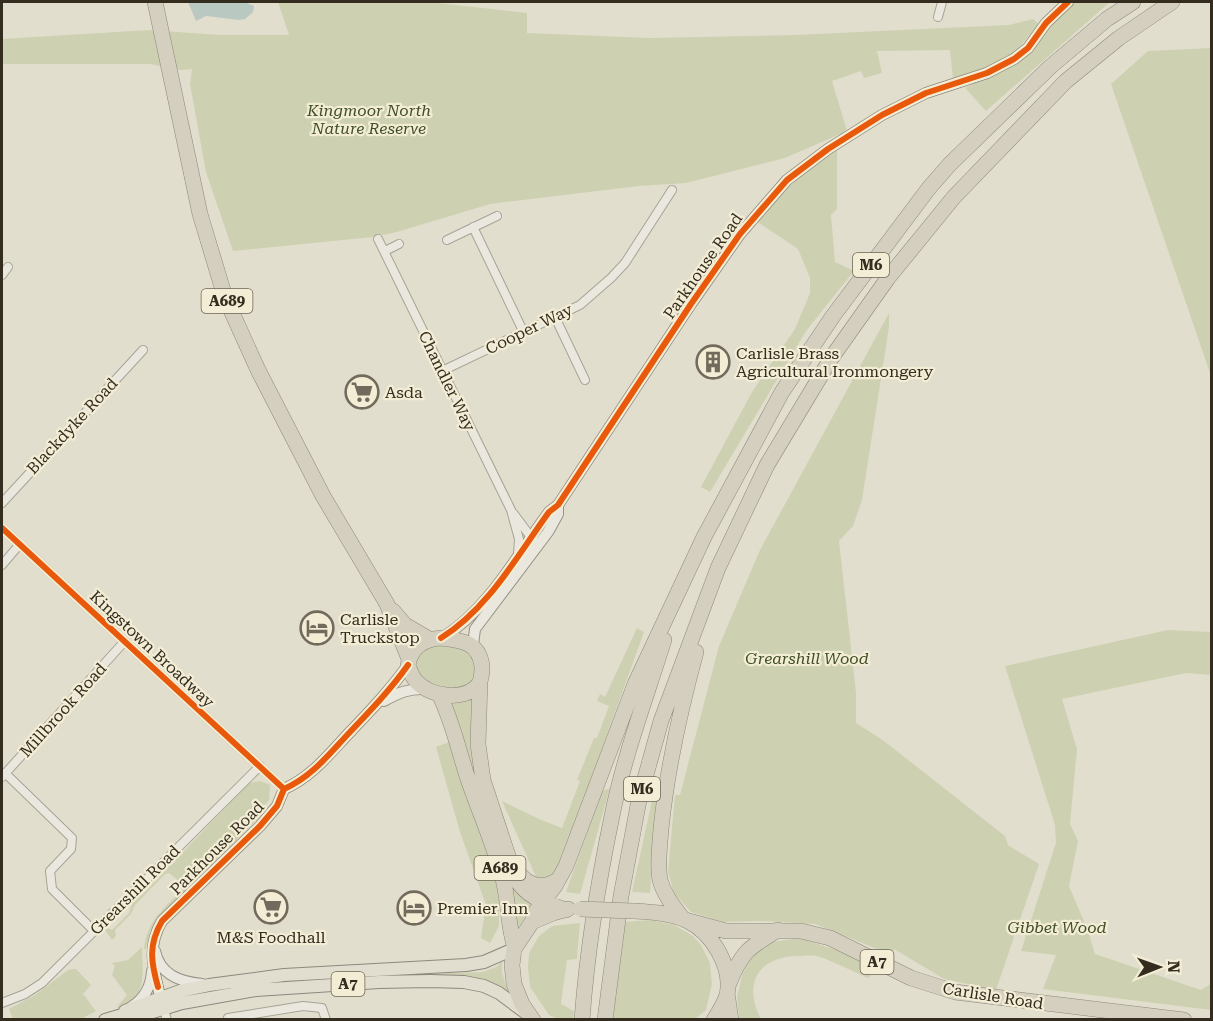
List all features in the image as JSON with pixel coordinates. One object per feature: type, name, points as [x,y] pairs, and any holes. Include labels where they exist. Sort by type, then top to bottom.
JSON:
[{"type":"highway","name":"A689","points":[[155,2],[200,214],[225,297],[258,370],[323,496],[387,604],[409,662]]},
{"type":"highway","name":"M6","points":[[543,902],[559,879],[635,684],[704,537],[782,392],[833,316],[928,188],[1050,67],[1107,19],[1133,2]]},
{"type":"highway","name":"M6","points":[[605,1020],[621,896],[639,800],[661,721],[718,568],[767,465],[832,357],[888,278],[954,197],[1066,81],[1119,38],[1172,2]]},
{"type":"highway","name":"M6","points":[[686,920],[667,897],[661,882],[659,867],[663,814],[680,714],[718,568]]},
{"type":"highway","name":"M6","points":[[582,1020],[585,976],[612,814],[682,586]]},
{"type":"highway","name":"A689","points":[[387,604],[405,625],[435,638]]},
{"type":"highway","points":[[435,638],[464,641],[473,645],[481,661],[482,674],[480,682],[468,692],[461,694],[432,691],[415,680],[409,662],[417,646],[435,638]]},
{"type":"highway","name":"A689","points":[[480,682],[478,744],[481,768],[487,796],[518,884],[528,894],[543,902],[573,909]]},
{"type":"highway","name":"A689","points":[[432,691],[445,706],[466,775],[502,876],[514,948]]},
{"type":"highway","points":[[510,860],[527,883],[544,886],[559,879]]},
{"type":"highway","points":[[530,1017],[514,984],[512,965],[514,948],[543,902]]},
{"type":"highway","points":[[532,922],[573,909]]},
{"type":"highway","name":"Carlisle Road","points":[[573,909],[662,914],[732,932],[801,931],[830,938],[911,978],[955,992],[1184,1020]]},
{"type":"highway","points":[[686,920],[701,930],[717,949],[723,962],[731,1020]]},
{"type":"highway","points":[[714,1020],[738,962],[745,952],[778,930]]},
{"type":"main road","name":"A7","points":[[164,1010],[180,991],[209,985],[284,975],[466,965],[484,962],[514,948]]},
{"type":"main road","name":"A7","points":[[105,1020],[136,1008],[164,1010],[182,1003],[256,990],[430,981],[464,982],[484,986],[499,993],[530,1017]]},
{"type":"street","points":[[938,17],[942,2]]},
{"type":"street","name":"Parkhouse Road","points":[[435,638],[464,623],[478,608],[543,519],[558,505],[734,243],[762,207],[788,180],[828,149],[882,115],[926,93],[987,73],[1014,59],[1028,48],[1046,23],[1068,2]]},
{"type":"street","name":"Cooper Way","points":[[442,370],[580,305],[611,278],[630,255],[672,190]]},
{"type":"street","points":[[447,240],[497,216]]},
{"type":"street","points":[[473,227],[524,333]]},
{"type":"street","name":"Chandler Way","points":[[378,239],[528,541]]},
{"type":"street","points":[[385,251],[399,244]]},
{"type":"street","points":[[2,274],[8,267]]},
{"type":"street","points":[[555,317],[585,380]]},
{"type":"street","name":"Blackdyke Road","points":[[2,503],[143,350]]},
{"type":"street","name":"Parkhouse Road","points":[[473,645],[475,629],[528,541],[558,514],[558,505]]},
{"type":"street","name":"Chandler Way","points":[[511,510],[519,519],[528,541]]},
{"type":"street","points":[[519,519],[529,523],[543,519]]},
{"type":"street","name":"Kingstown Broadway","points":[[2,528],[284,789]]},
{"type":"street","points":[[2,565],[20,545]]},
{"type":"street","name":"Millbrook Road","points":[[3,775],[124,642]]},
{"type":"street","name":"Parkhouse Road","points":[[153,939],[162,921],[266,819],[277,806],[284,789],[300,782],[328,757],[396,683],[409,662]]},
{"type":"street","name":"Parkhouse Road","points":[[374,708],[397,693],[416,688],[432,691]]},
{"type":"street","name":"Grearshill Road","points":[[2,1004],[25,994],[42,983],[260,766]]},
{"type":"street","points":[[3,775],[72,838],[71,849],[50,872],[50,884],[52,889],[94,931]]},
{"type":"street","points":[[125,1012],[145,995],[151,982],[153,939]]},
{"type":"street","points":[[153,939],[155,956],[171,976],[182,981],[209,985]]},
{"type":"street","points":[[153,962],[164,1010]]},
{"type":"street","points":[[228,1019],[303,1006],[322,1008],[326,1020]]},
{"type":"green space","name":"Kingmoor North Nature Reserve","points":[[278,2],[429,2],[527,13],[527,33],[649,38],[795,35],[1009,25],[1033,19],[1039,24],[1014,53],[985,68],[953,79],[950,50],[877,51],[882,73],[864,78],[861,71],[832,81],[847,131],[785,158],[686,183],[639,186],[490,204],[373,237],[233,251],[206,172],[190,84],[192,69],[181,70],[150,64],[2,64],[2,39],[149,30],[220,35],[289,35]]},
{"type":"green space","points":[[1075,2],[1110,2],[986,111],[965,88],[1014,64],[1033,51],[1048,26]]},
{"type":"green space","points":[[1212,48],[1211,376],[1111,84],[1148,51]]},
{"type":"green space","points":[[837,150],[837,209],[831,215],[835,262],[854,271],[806,331],[710,492],[701,487],[752,392],[795,329],[810,293],[810,278],[798,249],[756,221],[804,172]]},
{"type":"green space","name":"Grearshill Wood","points":[[889,313],[889,327],[862,500],[853,526],[839,541],[856,692],[856,723],[884,741],[1005,836],[1008,845],[1039,864],[996,990],[944,979],[894,949],[892,955],[815,924],[761,921],[723,922],[691,912],[674,893],[668,872],[675,795],[680,795],[719,646],[760,550]]},
{"type":"green space","points":[[637,628],[644,632],[559,868],[552,877],[537,879],[502,801],[562,828],[580,781],[577,780],[609,706],[597,701],[600,694],[605,697]]},
{"type":"green space","name":"Gibbet Wood","points":[[1168,630],[1211,632],[1211,675],[1186,673],[1062,699],[1077,749],[1070,824],[1078,841],[1069,886],[1095,954],[1201,990],[1211,984],[1211,1010],[1043,989],[1056,955],[1021,951],[1056,843],[1055,825],[1005,666]]},
{"type":"green space","points":[[457,644],[469,652],[474,661],[475,672],[470,682],[462,688],[448,689],[424,679],[416,669],[418,653],[430,645]]},
{"type":"green space","points":[[474,697],[475,760],[535,905],[515,931],[451,705],[452,702]]},
{"type":"green space","points":[[449,742],[499,889],[499,926],[490,943],[481,938],[486,905],[460,832],[436,747]]},
{"type":"green space","points":[[260,781],[270,785],[269,800],[263,807],[266,810],[155,922],[150,931],[146,949],[144,949],[146,939],[153,923],[182,890],[181,883],[169,873],[165,874],[135,905],[131,914],[115,930],[116,936],[112,940],[105,930],[107,928],[112,930],[129,913],[134,898],[141,896],[249,783]]},
{"type":"green space","points":[[610,788],[580,894],[566,892],[602,791]]},
{"type":"green space","points":[[658,794],[650,893],[632,892],[653,796]]},
{"type":"green space","points":[[650,920],[674,925],[693,936],[701,945],[710,963],[712,984],[706,1010],[695,1019],[612,1020],[624,922]]},
{"type":"green space","points":[[580,923],[577,959],[567,960],[561,1004],[574,1011],[573,1019],[558,1019],[549,1015],[530,987],[529,953],[539,936],[552,926]]},
{"type":"green space","points":[[799,938],[849,954],[877,970],[868,978],[829,960],[814,956],[797,956],[772,961],[763,967],[754,984],[753,995],[761,1019],[739,1019],[737,996],[743,973],[752,955],[773,942]]},
{"type":"green space","points":[[142,947],[142,976],[139,992],[127,1004],[116,1008],[127,995],[112,975],[115,966],[112,963],[128,960]]},
{"type":"green space","points":[[502,962],[502,972],[508,993],[394,979],[393,975],[483,972]]},
{"type":"green space","points":[[72,969],[76,969],[91,985],[83,994],[96,1011],[81,1019],[13,1019],[9,1009],[35,995]]},
{"type":"shaded area","points":[[188,2],[244,2],[254,6],[253,12],[245,19],[206,16],[196,21]]},
{"type":"cycle path","points":[[441,638],[473,612],[501,581],[549,512],[558,505],[740,234],[787,180],[828,149],[882,115],[926,93],[987,73],[1014,59],[1028,48],[1046,23],[1068,2]]},
{"type":"cycle path","points":[[2,528],[284,789]]},
{"type":"cycle path","points":[[158,987],[152,954],[154,938],[162,921],[260,826],[277,806],[284,789],[303,778],[328,756],[408,665]]},
{"type":"place","name":"Carlisle Brass Agricultural Ironmongery","points":[[713,362]]},
{"type":"place","name":"Asda","points":[[362,392]]},
{"type":"place","name":"Carlisle Truckstop","points":[[317,628]]},
{"type":"place","name":"M&S Foodhall","points":[[271,907]]},
{"type":"place","name":"Premier Inn","points":[[414,908]]}]
